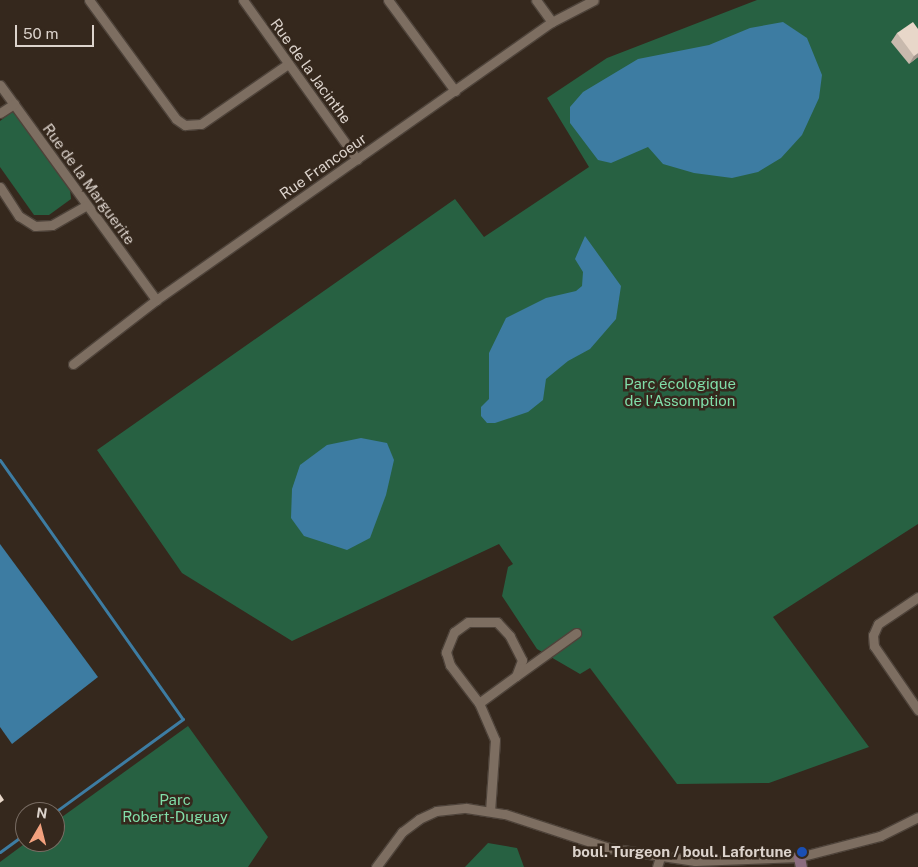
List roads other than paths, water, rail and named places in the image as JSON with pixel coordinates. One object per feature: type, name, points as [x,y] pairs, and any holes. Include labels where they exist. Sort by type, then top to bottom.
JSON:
[{"type":"street","points":[[89,0],[176,119],[185,125],[200,124],[288,64]]},
{"type":"street","name":"Rue de la Jacinthe","points":[[243,0],[357,159]]},
{"type":"street","points":[[388,0],[455,91]]},
{"type":"street","points":[[536,0],[552,22]]},
{"type":"street","name":"Rue Francoeur","points":[[72,364],[156,300],[552,22],[594,0]]},
{"type":"street","name":"Rue de la Marguerite","points":[[0,85],[156,300]]},
{"type":"street","points":[[0,113],[14,104]]},
{"type":"street","points":[[0,186],[19,216],[35,226],[52,225],[87,204]]},
{"type":"street","points":[[918,596],[878,624],[873,635],[874,646],[918,710]]},
{"type":"street","points":[[490,811],[495,740],[478,703],[450,665],[446,652],[454,632],[468,622],[497,622],[519,649],[522,660],[516,676]]},
{"type":"street","points":[[478,703],[576,633]]},
{"type":"street","points":[[376,867],[402,832],[419,819],[436,811],[466,808],[490,811],[609,848],[695,861],[800,862],[880,836],[918,817]]},
{"type":"street","points":[[657,867],[660,857]]},
{"type":"water","points":[[783,22],[807,38],[822,75],[819,98],[802,135],[781,158],[758,172],[732,178],[694,173],[663,164],[648,147],[611,163],[598,160],[570,123],[570,107],[583,92],[638,59],[709,45],[750,28]]},
{"type":"water","points":[[585,236],[621,286],[616,319],[590,349],[568,361],[546,379],[543,400],[528,412],[495,423],[487,423],[481,416],[481,407],[489,399],[489,353],[506,318],[546,298],[576,291],[582,286],[583,272],[575,259]]},
{"type":"water","points":[[361,438],[387,443],[394,460],[386,495],[370,538],[347,550],[304,536],[291,518],[292,489],[300,465],[327,445]]},
{"type":"water","points":[[0,544],[98,677],[12,744],[0,727]]},
{"type":"waterway","points":[[0,460],[183,719],[65,805]]},
{"type":"waterway","points":[[0,852],[15,841]]},
{"type":"place","name":"boul. Turgeon / boul. Lafortune","points":[[802,852]]},
{"type":"park label","name":"Parc écologique de l'Assomption","points":[[680,392]]},
{"type":"park label","name":"Parc Robert-Duguay","points":[[175,808]]}]
